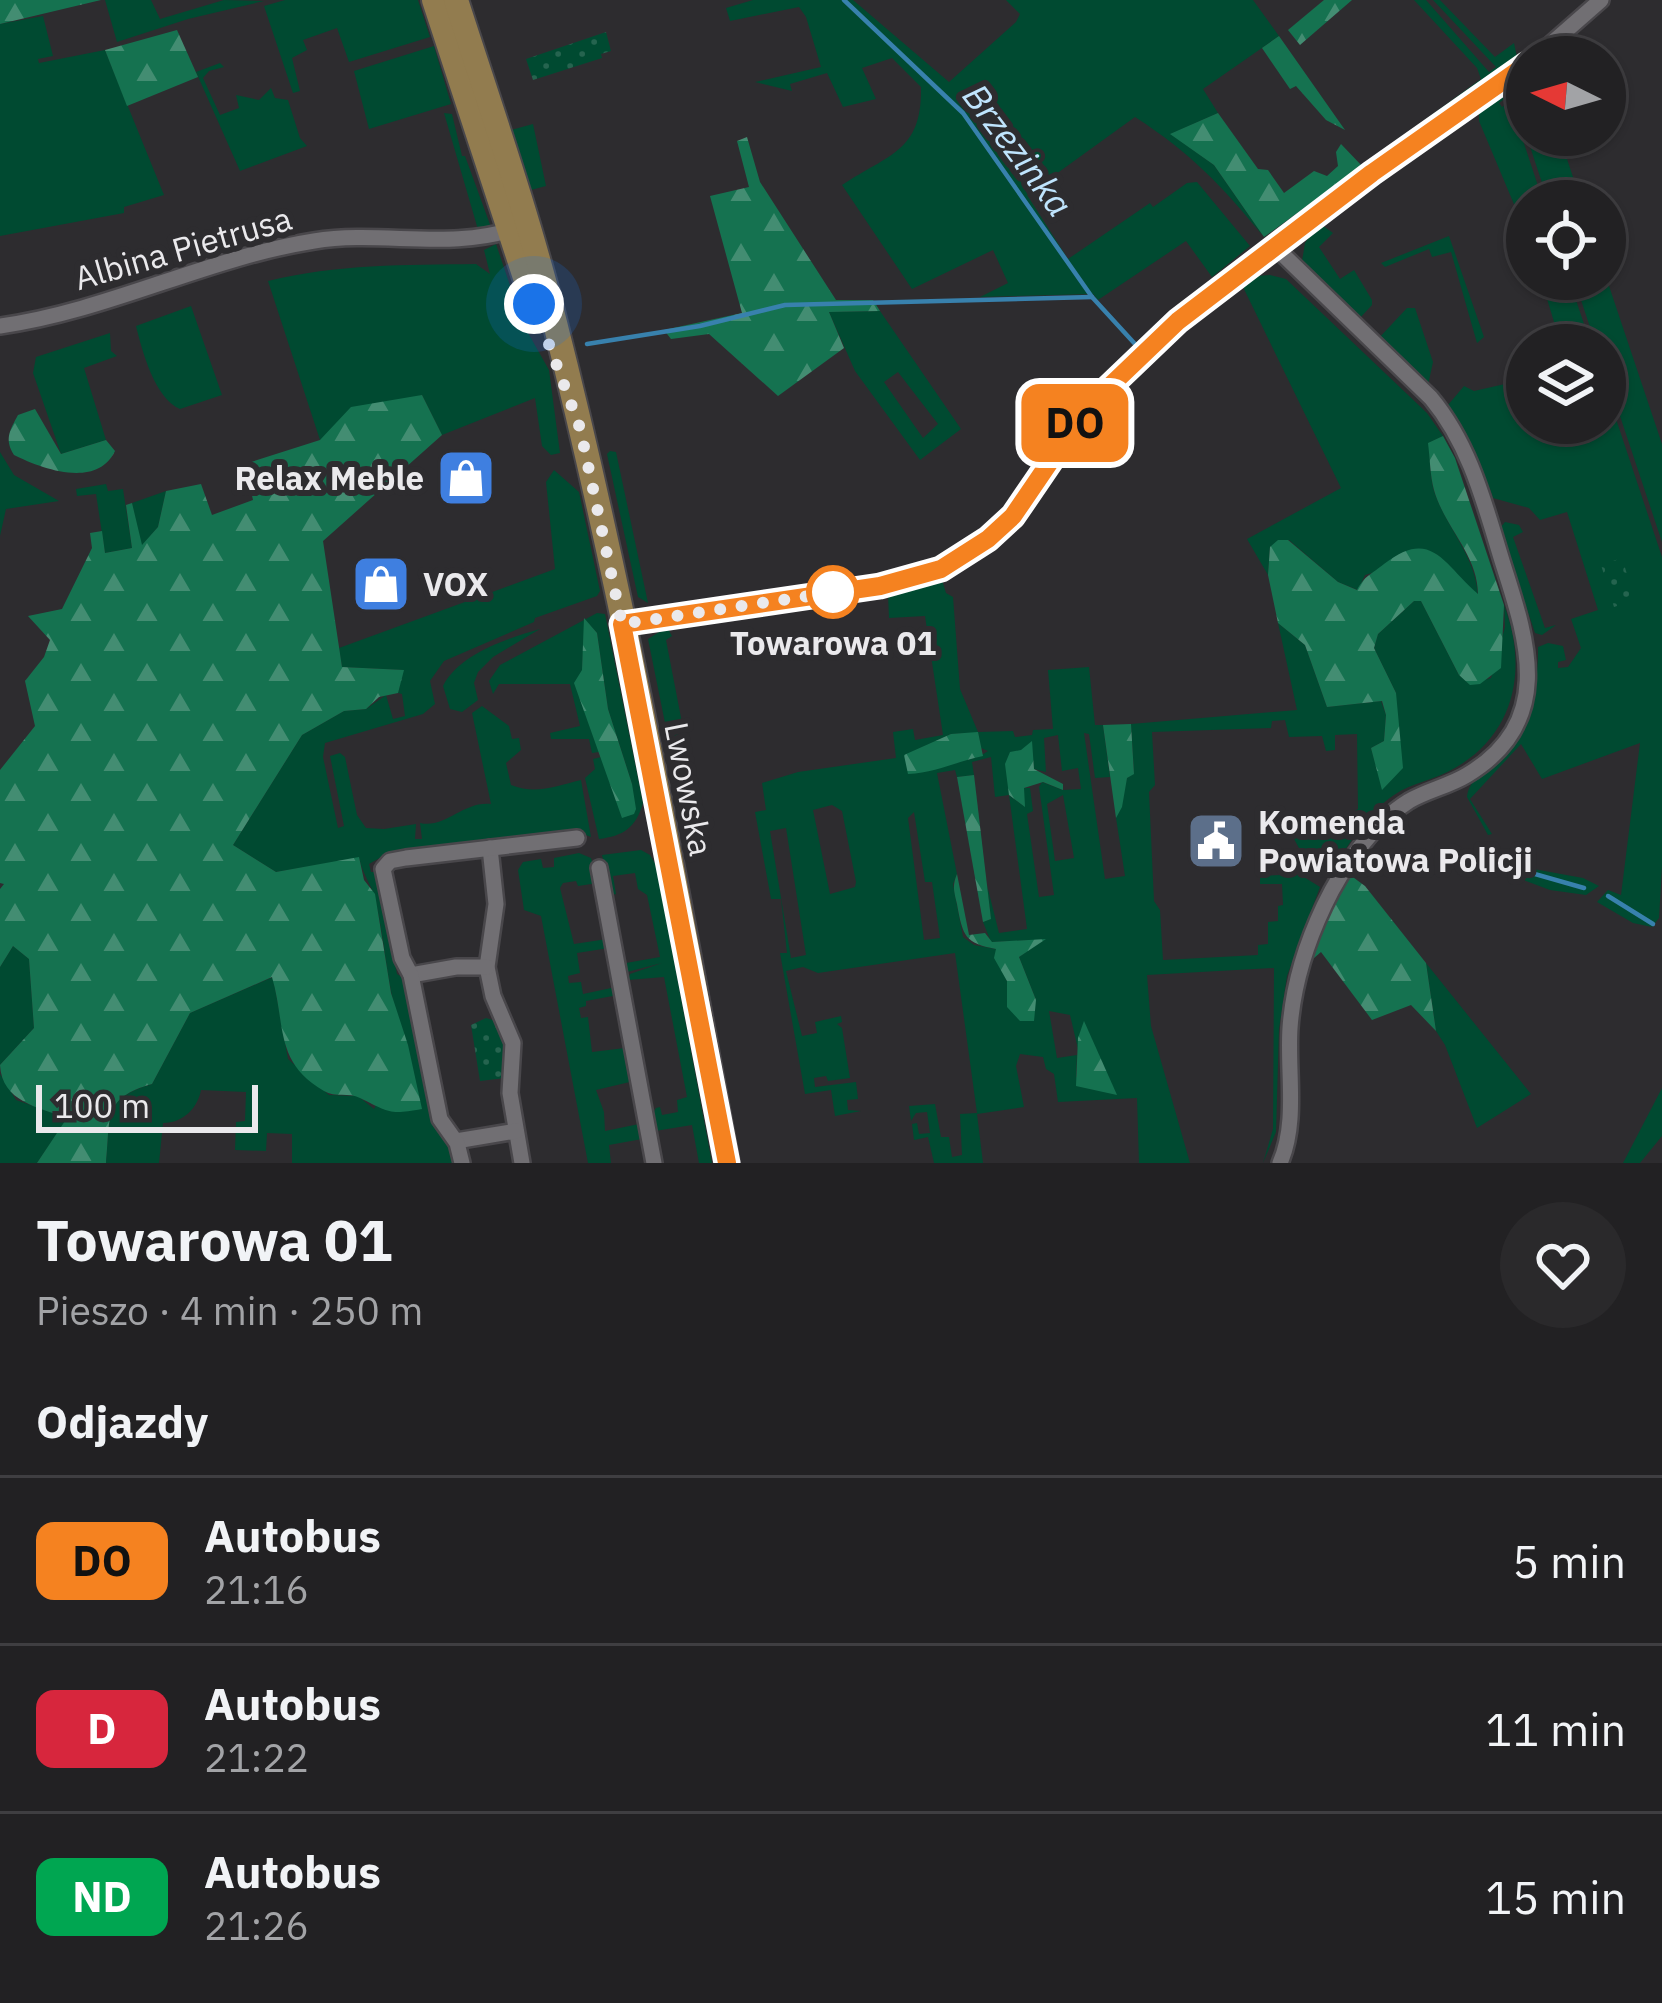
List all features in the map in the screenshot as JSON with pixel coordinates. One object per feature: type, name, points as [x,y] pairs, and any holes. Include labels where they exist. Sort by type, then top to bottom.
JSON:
[{"type":"main road","name":"Lwowska","points":[[434,0],[517,228]]},
{"type":"main road","name":"Lwowska","points":[[456,0],[517,228],[580,428],[727,1163]]},
{"type":"street","points":[[1557,36],[1590,4]]},
{"type":"street","points":[[622,624],[880,586],[954,562],[1013,516],[1074,424],[1125,369],[1274,246],[1506,80]]},
{"type":"street","name":"Albina Pietrusa","points":[[0,326],[47,320],[316,240],[441,242],[517,228]]},
{"type":"street","points":[[1274,246],[1431,398],[1453,427],[1471,462],[1520,616],[1529,667],[1523,706],[1499,747],[1468,775],[1395,811],[1362,847],[1322,909],[1294,994],[1288,1130],[1280,1163]]},
{"type":"street","points":[[462,1163],[456,1141],[440,1119],[411,975],[402,958],[383,868],[392,860],[577,838]]},
{"type":"street","points":[[490,848],[496,904],[488,967],[513,1043],[510,1093],[522,1163]]},
{"type":"street","points":[[598,868],[654,1163]]},
{"type":"street","points":[[411,975],[488,967]]},
{"type":"street","points":[[456,1141],[516,1131]]},
{"type":"green space","points":[[0,0],[101,0],[0,24]]},
{"type":"green space","points":[[105,0],[151,0],[160,19],[224,0],[264,1],[117,42]]},
{"type":"green space","points":[[285,0],[418,0],[430,37],[349,62],[337,28],[303,40],[307,50],[292,58],[300,91],[293,93],[264,6]]},
{"type":"green space","points":[[753,0],[853,0],[949,82],[1016,22],[1020,14],[1006,0],[1253,0],[1279,36],[1203,89],[1218,113],[1171,134],[1214,165],[1264,237],[1205,171],[1135,117],[1027,195],[1068,259],[1150,203],[1153,207],[1187,183],[1197,182],[1250,246],[1212,277],[1186,241],[1098,300],[1093,294],[980,297],[1008,283],[993,250],[912,289],[842,185],[889,157],[909,138],[920,108],[921,87],[892,58],[862,68],[876,99],[843,107],[827,73],[790,84],[792,91],[755,82],[821,67],[799,7],[730,21],[726,8]]},
{"type":"green space","points":[[1324,0],[1352,0],[1300,45],[1288,30]]},
{"type":"green space","points":[[1414,0],[1426,0],[1489,72],[1496,67],[1433,0],[1440,0],[1495,57],[1506,49],[1506,65],[1375,156],[1481,79],[1477,68]]},
{"type":"green space","points":[[43,16],[53,56],[38,59],[39,63],[105,50],[164,195],[124,207],[124,213],[0,236],[0,24]]},
{"type":"green space","points":[[177,30],[198,77],[127,106],[105,50]]},
{"type":"green space","points":[[606,32],[611,51],[601,54],[602,58],[533,80],[526,59]]},
{"type":"green space","points":[[1279,36],[1345,130],[1326,120],[1296,86],[1290,89],[1262,48]]},
{"type":"green space","points":[[434,46],[451,104],[369,129],[354,71]]},
{"type":"green space","points":[[220,63],[224,67],[203,78],[220,115],[239,108],[236,95],[259,100],[271,88],[275,98],[288,100],[307,146],[240,171],[196,72]]},
{"type":"green space","points":[[1506,92],[1499,103],[1506,104],[1506,156],[1528,156],[1536,180],[1506,180],[1506,185],[1479,112]]},
{"type":"green space","points":[[444,113],[452,114],[462,156],[492,230],[479,233]]},
{"type":"green space","points":[[1218,113],[1258,169],[1268,170],[1284,193],[1314,171],[1327,176],[1338,166],[1336,152],[1341,144],[1362,166],[1264,237],[1214,165],[1170,134]]},
{"type":"green space","points":[[533,124],[546,186],[531,190],[511,130]]},
{"type":"green space","points":[[747,137],[760,182],[836,300],[873,300],[880,311],[829,312],[844,348],[778,396],[709,334],[671,339],[664,330],[742,313],[710,196],[749,187],[737,141]]},
{"type":"green space","points":[[1533,156],[1566,156],[1574,180],[1541,180]]},
{"type":"green space","points":[[1319,223],[1333,233],[1319,247],[1340,279],[1354,270],[1372,300],[1359,319],[1302,261],[1305,243]]},
{"type":"green space","points":[[1449,236],[1484,337],[1477,343],[1451,252],[1432,257],[1429,249],[1385,267],[1381,263]]},
{"type":"green space","points":[[496,244],[523,324],[549,370],[560,453],[551,455],[542,446],[535,398],[442,435],[422,395],[320,440],[268,281],[397,265],[476,264],[490,274],[484,250]]},
{"type":"green space","points":[[1270,275],[1286,279],[1427,413],[1443,436],[1429,443],[1433,485],[1467,555],[1478,596],[1436,554],[1365,575],[1358,590],[1338,582],[1289,540],[1270,547],[1268,575],[1247,539],[1341,488],[1242,285]]},
{"type":"green space","points":[[1547,300],[1576,300],[1584,324],[1555,324]]},
{"type":"green space","points":[[1581,300],[1614,300],[1622,324],[1589,324]]},
{"type":"green space","points":[[191,306],[222,395],[180,409],[157,385],[136,326]]},
{"type":"green space","points":[[1407,308],[1415,308],[1433,362],[1428,385],[1378,339]]},
{"type":"green space","points":[[880,311],[961,429],[920,460],[855,371],[829,312]],"holes":[[[898,372],[938,424],[923,438],[884,382]]]},
{"type":"green space","points":[[110,333],[111,351],[117,356],[84,368],[106,440],[61,454],[33,373],[36,357]]},
{"type":"green space","points":[[1626,337],[1662,444],[1662,542],[1626,434]]},
{"type":"green space","points":[[1506,384],[1506,444],[1624,444],[1662,557],[1662,867],[1659,918],[1652,927],[1633,923],[1597,902],[1608,890],[1621,895],[1640,743],[1542,779],[1521,744],[1470,799],[1492,834],[1488,835],[1467,797],[1474,781],[1496,762],[1523,723],[1533,694],[1538,647],[1563,646],[1566,660],[1558,662],[1558,668],[1568,667],[1581,648],[1571,619],[1598,610],[1567,512],[1540,520],[1529,508],[1493,498],[1490,489],[1486,490],[1474,450],[1448,405],[1464,386],[1474,391]]},
{"type":"green space","points":[[422,395],[442,435],[323,541],[342,667],[404,670],[398,693],[379,697],[366,709],[344,711],[302,735],[233,845],[276,872],[359,857],[364,880],[375,894],[391,993],[422,1109],[389,1111],[356,1096],[328,1093],[308,1080],[284,1041],[272,977],[190,1013],[152,1084],[124,1096],[112,1111],[106,1163],[37,1163],[67,1118],[14,1095],[0,1065],[34,1028],[29,959],[13,946],[0,967],[0,889],[4,884],[0,883],[0,770],[35,726],[25,681],[44,657],[50,640],[28,616],[62,609],[92,548],[90,533],[102,531],[105,553],[132,548],[126,505],[132,503],[142,545],[158,527],[166,491],[201,484],[212,515],[253,500],[245,464],[320,440],[351,407]]},
{"type":"green space","points":[[35,409],[61,454],[106,440],[115,451],[107,463],[83,473],[54,470],[14,455],[9,439],[13,425],[18,415]]},
{"type":"green space","points":[[1443,436],[1455,458],[1504,605],[1501,668],[1480,684],[1470,685],[1459,675],[1421,601],[1414,601],[1378,634],[1374,648],[1396,693],[1403,768],[1382,790],[1371,748],[1384,741],[1382,701],[1327,707],[1305,645],[1278,623],[1268,575],[1270,547],[1278,540],[1288,540],[1338,582],[1357,590],[1400,553],[1426,549],[1478,594],[1473,567],[1433,484],[1428,443]]},
{"type":"green space","points":[[610,451],[616,452],[648,603],[638,597]]},
{"type":"green space","points":[[0,452],[14,475],[59,501],[6,509],[0,536]]},
{"type":"green space","points":[[554,470],[579,492],[600,591],[597,596],[535,618],[444,661],[430,681],[435,704],[423,714],[325,743],[323,757],[338,828],[344,826],[330,756],[340,753],[345,757],[357,815],[366,828],[416,824],[415,839],[422,839],[420,823],[438,822],[491,804],[472,713],[482,706],[509,726],[512,739],[519,738],[521,750],[506,763],[511,785],[538,789],[581,780],[591,837],[573,830],[383,856],[369,864],[371,872],[377,872],[397,974],[402,977],[453,1163],[292,1163],[292,1134],[267,1133],[266,1151],[235,1150],[236,1122],[245,1121],[246,1092],[201,1090],[189,1113],[163,1123],[159,1163],[106,1163],[110,1121],[117,1103],[152,1084],[190,1013],[273,977],[288,1059],[329,1095],[358,1096],[374,1109],[408,1045],[392,994],[375,897],[359,858],[276,872],[233,845],[302,735],[344,711],[366,709],[386,695],[393,719],[405,716],[398,693],[403,670],[342,667],[339,648],[555,569],[546,482]]},
{"type":"green space","points":[[106,484],[108,491],[123,489],[132,548],[105,553],[96,494],[77,496],[76,489]]},
{"type":"green space","points":[[166,491],[158,527],[141,547],[132,503]]},
{"type":"green space","points":[[1505,522],[1519,525],[1523,532],[1513,537],[1545,628],[1556,625],[1542,635],[1535,633],[1500,528]]},
{"type":"green space","points":[[1622,558],[1635,600],[1614,607],[1601,565]]},
{"type":"green space","points":[[942,580],[946,593],[953,597],[960,689],[978,732],[1013,731],[1015,737],[1053,729],[1048,670],[1089,667],[1095,725],[1103,725],[1110,777],[1095,778],[1089,734],[1084,733],[1105,879],[1125,876],[1116,818],[1127,778],[1134,773],[1131,724],[1297,710],[1278,623],[1305,645],[1327,707],[1381,701],[1386,715],[1384,741],[1371,748],[1383,789],[1396,693],[1374,648],[1378,634],[1414,601],[1421,601],[1459,675],[1470,684],[1491,678],[1505,627],[1504,605],[1515,675],[1504,717],[1492,736],[1455,768],[1409,787],[1376,809],[1334,866],[1299,848],[1294,839],[1295,820],[1341,818],[1358,809],[1357,734],[1335,735],[1335,750],[1326,751],[1322,736],[1289,737],[1285,720],[1272,721],[1271,728],[1152,732],[1155,785],[1149,792],[1154,901],[1160,910],[1163,960],[1258,955],[1258,945],[1268,944],[1268,922],[1278,921],[1278,906],[1283,905],[1282,884],[1260,884],[1260,876],[1299,874],[1320,887],[1287,976],[1279,1029],[1276,1132],[1263,1163],[1273,1129],[1274,968],[1147,975],[1151,1026],[1190,1163],[1139,1163],[1137,1098],[1058,1102],[1054,1074],[1046,1069],[1043,1057],[1020,1054],[1016,1066],[1024,1107],[977,1114],[983,1163],[934,1163],[928,1137],[914,1140],[912,1124],[917,1123],[919,1134],[930,1133],[927,1112],[916,1113],[911,1121],[909,1106],[935,1104],[941,1137],[949,1137],[952,1157],[962,1155],[960,1114],[977,1113],[955,953],[818,973],[803,967],[786,971],[802,1036],[817,1033],[815,1022],[841,1016],[837,1024],[842,1028],[850,1078],[814,1078],[815,1087],[856,1082],[858,1099],[847,1100],[848,1110],[861,1111],[835,1116],[831,1090],[805,1094],[780,953],[787,953],[781,899],[771,899],[755,812],[766,810],[762,783],[798,772],[896,758],[893,732],[913,729],[915,740],[943,735],[925,616],[889,618],[888,594]],"holes":[[[978,733],[981,748],[988,751],[960,761],[904,756],[951,734]],[[1058,735],[1062,771],[1078,768],[1081,789],[1063,790],[1042,782],[1039,787],[1054,895],[1039,897],[1027,814],[1033,811],[1030,788],[1024,788],[1024,806],[1009,795],[1031,742],[1034,769],[1046,772],[1044,738]],[[991,757],[995,797],[1009,795],[1027,929],[999,933],[987,885],[991,919],[983,922],[991,942],[1042,940],[1019,957],[1036,1000],[1007,981],[996,949],[974,945],[963,937],[953,884],[957,874],[937,773],[955,770],[957,777],[974,775],[972,762]],[[1063,795],[1074,858],[1055,861],[1047,804]],[[832,805],[842,811],[856,882],[855,887],[830,894],[813,810]],[[914,812],[940,938],[924,940],[908,818]],[[786,828],[806,955],[791,958],[770,831]],[[1049,1011],[1070,1015],[1078,1049],[1078,1038],[1116,1094],[1076,1077],[1077,1055],[1057,1058]]]},
{"type":"green space","points":[[597,613],[605,614],[643,803],[627,829],[599,839],[585,778],[595,769],[593,759],[601,757],[632,784],[608,709],[597,633],[585,620],[582,670],[599,752],[592,753],[589,739],[551,739],[550,733],[580,726],[570,684],[499,684],[493,694],[489,681],[500,665]]},
{"type":"green space","points":[[584,618],[597,633],[608,709],[632,784],[636,809],[622,818],[574,683],[582,670]]},
{"type":"green space","points":[[667,627],[695,790],[679,792],[648,639]]},
{"type":"green space","points":[[540,629],[493,657],[478,672],[474,683],[478,700],[462,712],[450,709],[443,686],[460,665],[499,643]]},
{"type":"green space","points":[[1131,724],[1134,774],[1127,778],[1116,818],[1103,725]]},
{"type":"green space","points":[[978,732],[983,756],[908,774],[904,755],[951,734]]},
{"type":"green space","points":[[1032,741],[1034,769],[1063,784],[1063,790],[1043,782],[1024,788],[1025,807],[1009,795],[1005,764],[1010,752]]},
{"type":"green space","points":[[974,775],[991,919],[983,922],[957,777]]},
{"type":"green space","points":[[641,850],[656,865],[712,1163],[699,1163],[692,1125],[655,1131],[652,1115],[656,1108],[660,1107],[662,1115],[678,1112],[677,1100],[687,1097],[664,977],[628,980],[630,974],[662,963],[627,972],[626,963],[660,957],[647,895],[638,889],[635,873],[613,876],[616,894],[612,895],[602,855]]},
{"type":"green space","points":[[579,853],[591,858],[598,883],[578,886],[576,881],[560,888],[574,944],[607,939],[609,948],[577,953],[580,973],[568,976],[569,983],[581,982],[583,994],[616,987],[618,995],[586,1001],[579,1008],[581,1018],[588,1017],[592,1052],[625,1048],[628,1077],[634,1077],[634,1081],[596,1090],[605,1131],[639,1124],[642,1139],[609,1145],[611,1163],[588,1163],[541,916],[524,910],[518,870],[523,862],[541,859],[543,868],[554,867],[554,858]]},
{"type":"green space","points":[[1523,867],[1583,878],[1599,886],[1586,895],[1550,890],[1523,880],[1519,873]]},
{"type":"green space","points":[[957,874],[969,935],[985,933],[992,942],[1046,939],[1019,957],[1036,1000],[1034,1021],[1020,1021],[1007,1007],[1007,981],[994,958],[996,949],[972,941],[964,931],[954,892]]},
{"type":"green space","points":[[1350,875],[1365,886],[1426,963],[1436,1031],[1411,1005],[1372,1020],[1321,952],[1314,958],[1312,952],[1332,904]]},
{"type":"green space","points":[[13,946],[29,959],[34,1028],[0,1065],[0,967]]},
{"type":"green space","points":[[1426,963],[1531,1094],[1477,1128],[1436,1031]]},
{"type":"green space","points":[[486,1018],[499,1022],[508,1051],[505,1078],[480,1081],[471,1025]]},
{"type":"green space","points":[[1084,1021],[1117,1095],[1076,1086],[1078,1038]]},
{"type":"green space","points":[[0,1074],[16,1100],[68,1118],[37,1163],[0,1163]]},
{"type":"green space","points":[[1662,1088],[1662,1136],[1640,1163],[1623,1163]]},
{"type":"waterway","name":"Brzezinka","points":[[844,0],[963,113],[1092,297],[1135,344]]},
{"type":"waterway","points":[[587,344],[700,326],[785,305],[1092,297]]},
{"type":"waterway","points":[[1524,871],[1584,888]]},
{"type":"waterway","points":[[1608,896],[1653,924]]},
{"type":"bus line","name":"DO","points":[[727,1163],[622,624],[880,586],[954,562],[1013,516],[1086,409],[1178,321],[1372,173],[1506,80]]},
{"type":"place","name":"Relax Meble","points":[[466,478]]},
{"type":"place","name":"VOX","points":[[381,584]]},
{"type":"place","name":"Towarowa 01","points":[[833,592]]},
{"type":"place","name":"Komenda Powiatowa Policji","points":[[1216,841]]},
{"type":"route","points":[[534,304],[580,428],[622,624],[842,591],[833,592]]}]
